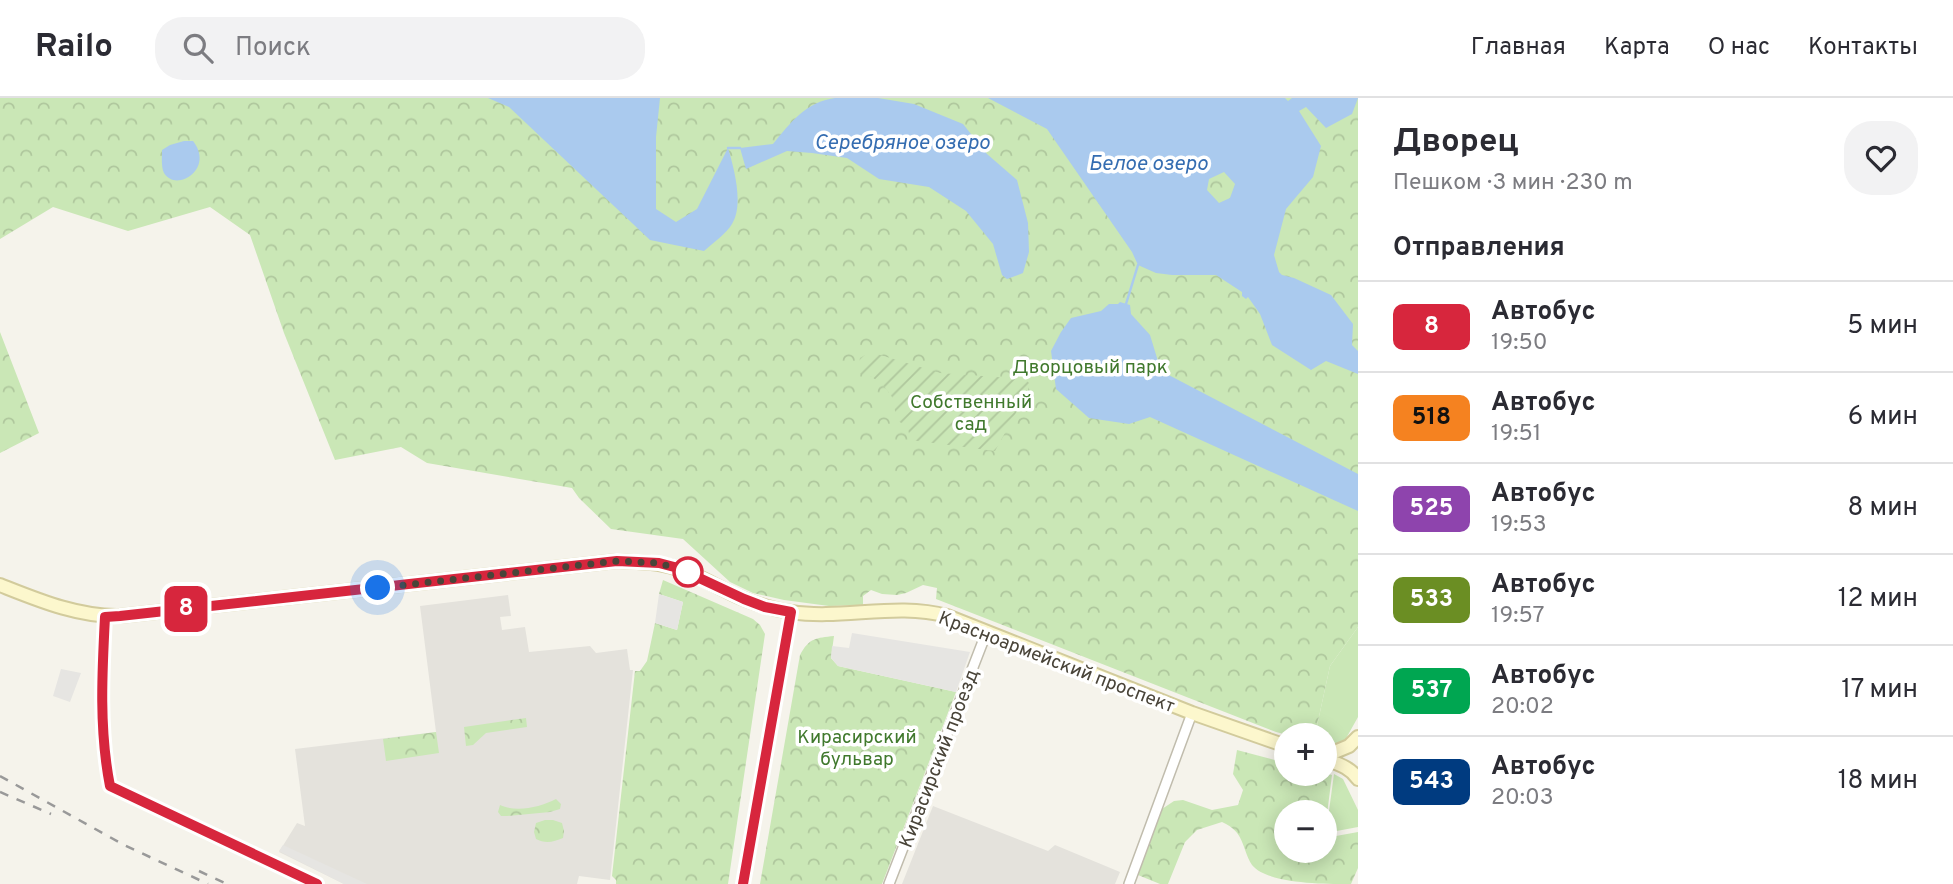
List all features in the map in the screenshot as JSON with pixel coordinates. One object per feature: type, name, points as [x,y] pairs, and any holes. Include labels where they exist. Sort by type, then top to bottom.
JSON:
[{"type":"main road","name":"Красноармейский проспект","points":[[0,585],[69,610],[105,617],[617,561],[659,563],[678,568],[765,607],[791,612],[820,615],[927,611],[987,631],[1192,713],[1274,742]]},
{"type":"main road","points":[[1337,752],[1349,746],[1358,737]]},
{"type":"main road","points":[[1337,755],[1358,752]]},
{"type":"main road","points":[[1337,760],[1358,764]]},
{"type":"main road","points":[[1337,763],[1358,779]]},
{"type":"street","points":[[743,884],[791,612]]},
{"type":"street","points":[[105,617],[102,724],[110,786],[317,884]]},
{"type":"street","name":"Кирасирский проезд","points":[[889,884],[987,631]]},
{"type":"street","points":[[1129,884],[1192,713]]},
{"type":"shaded area","points":[[659,594],[683,602],[677,630],[655,623]]},
{"type":"shaded area","points":[[508,595],[511,616],[500,617],[502,630],[525,627],[529,652],[590,646],[596,653],[627,649],[630,670],[633,670],[610,880],[579,876],[577,884],[344,884],[279,852],[297,823],[305,826],[295,749],[436,732],[420,606]]},
{"type":"shaded area","points":[[852,633],[970,652],[956,692],[838,666],[831,658],[832,646],[849,648]]},
{"type":"shaded area","points":[[61,669],[81,673],[70,702],[53,696]]},
{"type":"shaded area","points":[[933,806],[1048,851],[1055,845],[1120,872],[1115,884],[902,884]]},
{"type":"shaded area","points":[[283,845],[367,884],[344,884],[279,851]]},
{"type":"green space","name":"Дворцовый парк","points":[[0,98],[1358,98],[1358,627],[1330,666],[1318,723],[1274,723],[1274,731],[936,599],[937,588],[923,585],[897,595],[871,590],[863,596],[863,605],[829,606],[753,593],[730,582],[683,539],[611,529],[572,488],[427,463],[401,447],[335,460],[284,333],[250,235],[210,207],[128,231],[53,207],[0,239]]},
{"type":"green space","points":[[0,332],[39,433],[0,453]]},
{"type":"green space","name":"Собственный сад","points":[[877,354],[940,373],[1025,379],[1029,383],[1028,391],[995,451],[910,440],[908,428],[897,420],[892,397],[884,386],[872,377],[857,373],[860,358]]},
{"type":"green space","points":[[663,580],[753,619],[765,634],[728,884],[616,884],[612,876],[635,671],[640,671],[647,661],[655,623],[677,630],[683,602],[659,594]]},
{"type":"green space","points":[[1358,627],[1358,717],[1344,742],[1337,745],[1337,723],[1318,723],[1330,666]]},
{"type":"green space","name":"Кирасирский бульвар","points":[[834,636],[831,658],[838,666],[956,692],[882,884],[760,884],[800,655],[814,640]]},
{"type":"green space","points":[[526,718],[527,727],[486,733],[473,745],[466,746],[464,727]]},
{"type":"green space","points":[[436,732],[439,753],[386,761],[383,739]]},
{"type":"green space","points":[[1237,750],[1274,760],[1274,786],[1331,786],[1329,800],[1274,800],[1274,863],[1337,863],[1337,836],[1358,832],[1358,868],[1351,884],[1297,882],[1259,871],[1252,865],[1239,835],[1222,822],[1197,830],[1185,842],[1168,884],[1160,884],[1138,875],[1162,809],[1174,801],[1183,800],[1212,810],[1238,805],[1243,790],[1233,774]]},
{"type":"green space","points":[[1337,776],[1343,779],[1358,810],[1358,827],[1337,831],[1337,800],[1330,800],[1332,786],[1337,786]]},
{"type":"green space","points":[[556,799],[561,804],[560,809],[550,812],[501,816],[498,812],[500,805],[514,809],[528,808]]},
{"type":"green space","points":[[545,820],[562,823],[563,838],[550,842],[536,839],[536,823]]},
{"type":"water","points":[[488,98],[660,98],[656,137],[656,209],[676,222],[697,209],[728,148],[738,197],[736,216],[723,235],[704,251],[650,240],[509,107]]},
{"type":"water","name":"Серебряное озеро","points":[[835,98],[878,98],[914,104],[963,124],[987,154],[1017,180],[1028,223],[1029,252],[1023,273],[1007,279],[1002,275],[993,244],[966,211],[929,187],[879,179],[847,158],[812,153],[787,151],[746,169],[740,148],[773,144],[807,109]]},
{"type":"water","name":"Белое озеро","points":[[988,98],[1285,98],[1288,101],[1292,98],[1358,98],[1352,114],[1326,128],[1306,107],[1299,111],[1321,146],[1313,177],[1286,209],[1274,255],[1282,275],[1331,295],[1353,324],[1352,345],[1358,351],[1358,374],[1326,361],[1311,370],[1272,345],[1260,314],[1248,297],[1246,299],[1242,292],[1216,275],[1156,273],[1138,265],[1132,252],[1047,129]],"holes":[[[1224,172],[1235,184],[1230,198],[1219,203],[1207,190],[1209,179]]]},
{"type":"water","points":[[184,141],[193,141],[199,151],[197,169],[184,179],[170,179],[163,171],[162,150]]},
{"type":"water","points":[[1120,302],[1130,305],[1131,314],[1150,335],[1161,371],[1358,474],[1358,511],[1150,417],[1129,424],[1089,418],[1056,389],[1051,351],[1071,318],[1101,311],[1109,304]]},
{"type":"waterway","points":[[728,148],[740,148]]},
{"type":"waterway","points":[[1126,304],[1138,265]]},
{"type":"railway","points":[[0,776],[124,845],[208,884]]},
{"type":"railway","points":[[0,792],[51,814]]},
{"type":"railway","points":[[199,871],[227,884]]},
{"type":"bus line","name":"8","points":[[317,884],[110,786],[102,724],[105,617],[617,561],[659,563],[678,568],[744,599],[765,607],[791,612],[743,884]]},
{"type":"route","points":[[378,588],[617,561],[659,563],[688,572]]}]
